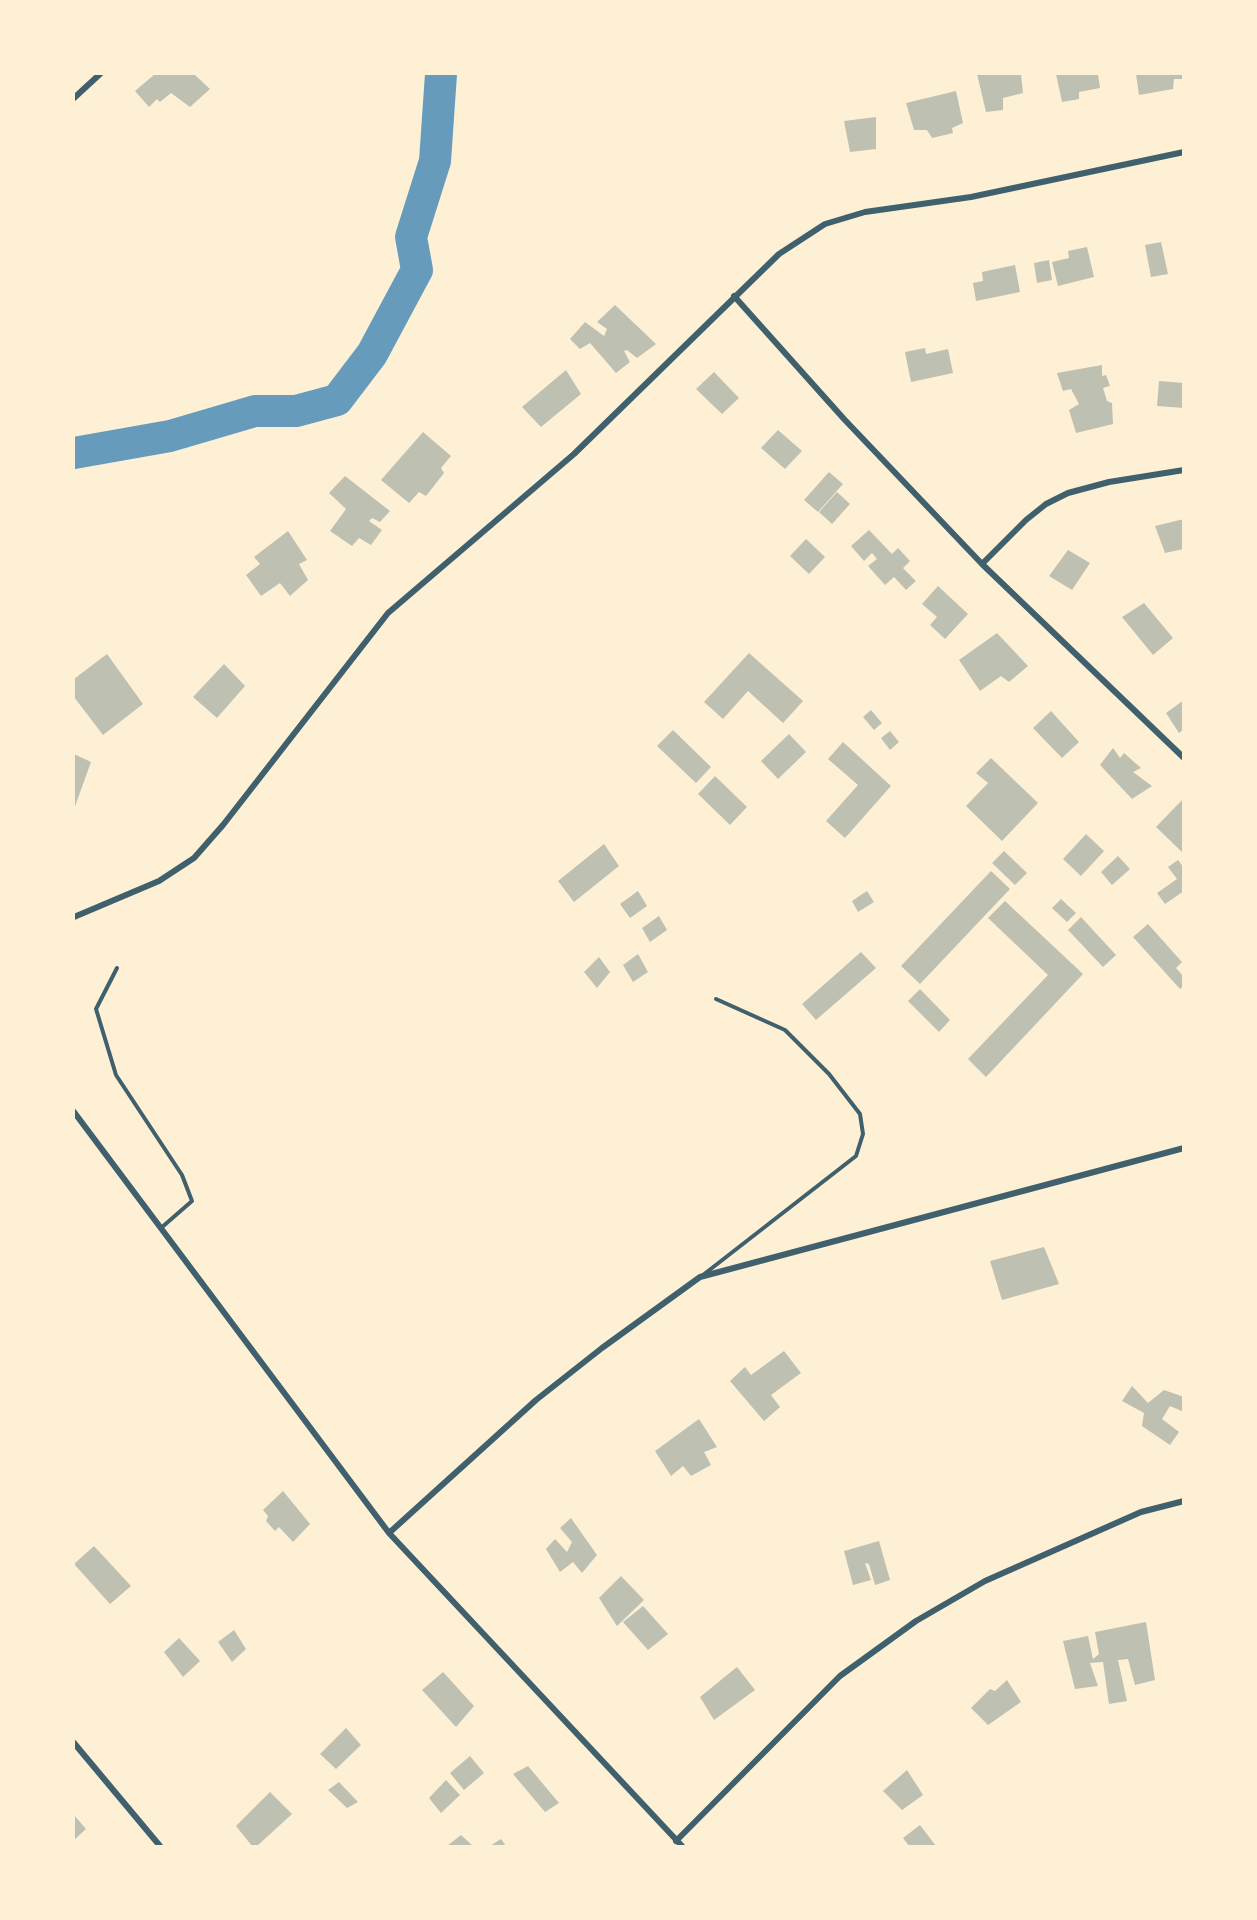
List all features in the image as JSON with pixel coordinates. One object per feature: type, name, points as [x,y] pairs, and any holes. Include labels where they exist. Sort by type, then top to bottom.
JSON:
[{"type":"street","points":[[74,98],[100,74]]},
{"type":"street","points":[[74,917],[159,881],[194,858],[256,783],[388,613],[574,454],[779,254],[825,224],[865,212],[971,197],[1184,152]]},
{"type":"street","points":[[734,296],[844,419],[982,564],[1184,758]]},
{"type":"street","points":[[982,564],[1026,520],[1046,504],[1068,493],[1109,482],[1184,470]]},
{"type":"street","points":[[74,1113],[389,1533],[682,1846]]},
{"type":"street","points":[[389,1533],[536,1400],[602,1348],[700,1277],[1184,1148]]},
{"type":"street","points":[[676,1841],[840,1676],[916,1622],[986,1581],[1141,1512],[1184,1501]]},
{"type":"street","points":[[74,1743],[160,1846]]},
{"type":"lane","points":[[117,968],[96,1009],[116,1075],[182,1176],[192,1201],[160,1228]]},
{"type":"lane","points":[[700,1277],[856,1156],[863,1134],[860,1114],[829,1074],[785,1030],[716,999]]},
{"type":"building","points":[[155,74],[194,74],[210,89],[190,107],[171,93],[160,102],[157,99],[149,107],[135,91]]},
{"type":"building","points":[[977,74],[1021,74],[1023,93],[1003,98],[1003,110],[986,112]]},
{"type":"building","points":[[1056,74],[1098,74],[1100,88],[1079,92],[1079,99],[1062,102]]},
{"type":"building","points":[[1136,74],[1184,74],[1184,79],[1174,79],[1173,89],[1139,95]]},
{"type":"building","points":[[956,91],[963,123],[952,128],[953,133],[932,138],[927,130],[914,130],[906,103]]},
{"type":"building","points":[[876,117],[876,149],[850,152],[844,121]]},
{"type":"building","points":[[1161,242],[1168,274],[1151,277],[1145,245]]},
{"type":"building","points":[[1087,247],[1094,277],[1058,286],[1052,262],[1069,258],[1068,251]]},
{"type":"building","points":[[1049,260],[1052,280],[1037,283],[1034,263]]},
{"type":"building","points":[[1015,265],[1020,292],[976,301],[973,283],[983,281],[982,272]]},
{"type":"building","points":[[615,305],[656,344],[637,358],[627,350],[624,351],[630,362],[616,373],[590,343],[580,349],[570,339],[585,322],[604,336],[607,329],[597,322]]},
{"type":"building","points":[[925,348],[926,354],[948,349],[953,373],[911,382],[905,352]]},
{"type":"building","points":[[1102,365],[1102,376],[1106,375],[1110,386],[1103,388],[1107,401],[1112,403],[1113,424],[1076,433],[1069,410],[1079,404],[1071,389],[1063,391],[1057,373]]},
{"type":"building","points":[[566,370],[581,394],[541,427],[522,407]]},
{"type":"building","points":[[714,372],[739,398],[722,414],[696,389]]},
{"type":"building","points":[[1159,381],[1184,383],[1184,408],[1157,406]]},
{"type":"building","points":[[778,430],[802,451],[785,469],[761,448]]},
{"type":"building","points":[[423,432],[451,456],[441,468],[444,473],[426,496],[419,492],[409,503],[381,480]]},
{"type":"building","points":[[829,472],[843,484],[818,512],[804,500]]},
{"type":"building","points":[[345,476],[390,511],[380,522],[372,518],[369,521],[382,530],[371,545],[359,538],[352,546],[330,531],[346,509],[329,493]]},
{"type":"building","points":[[837,492],[850,504],[832,524],[819,512]]},
{"type":"building","points":[[1184,519],[1184,549],[1165,553],[1155,526]]},
{"type":"building","points":[[869,530],[892,554],[898,548],[910,561],[903,568],[916,581],[906,590],[894,577],[885,585],[868,566],[877,559],[872,553],[864,561],[851,546]]},
{"type":"building","points":[[288,531],[307,560],[299,564],[308,580],[290,596],[280,583],[261,596],[246,575],[260,564],[254,557]]},
{"type":"building","points":[[806,539],[825,557],[809,574],[790,556]]},
{"type":"building","points":[[1068,550],[1090,563],[1072,590],[1049,576]]},
{"type":"building","points":[[938,586],[968,614],[945,639],[930,625],[937,617],[922,604]]},
{"type":"building","points":[[1144,603],[1173,638],[1153,655],[1122,617]]},
{"type":"building","points":[[997,633],[1028,666],[1009,682],[1001,676],[980,691],[959,660]]},
{"type":"building","points":[[749,653],[803,701],[783,723],[748,691],[723,719],[704,702]]},
{"type":"building","points":[[107,654],[143,704],[103,735],[74,697],[74,679]]},
{"type":"building","points":[[224,664],[245,686],[217,718],[193,697]]},
{"type":"building","points":[[1184,700],[1184,729],[1179,733],[1166,713]]},
{"type":"building","points":[[871,710],[882,723],[874,730],[863,717]]},
{"type":"building","points":[[1051,711],[1079,742],[1062,758],[1033,728]]},
{"type":"building","points":[[673,730],[711,767],[696,783],[657,746]]},
{"type":"building","points":[[890,731],[899,742],[890,750],[881,738]]},
{"type":"building","points":[[789,734],[806,752],[778,779],[761,761]]},
{"type":"building","points":[[843,742],[891,786],[845,838],[826,821],[858,785],[828,759]]},
{"type":"building","points":[[1113,748],[1120,758],[1124,753],[1141,768],[1133,772],[1152,786],[1132,799],[1100,765]]},
{"type":"building","points":[[74,754],[91,762],[74,809]]},
{"type":"building","points":[[991,758],[1038,803],[1002,841],[966,806],[988,783],[976,773]]},
{"type":"building","points":[[715,776],[747,807],[730,825],[698,794]]},
{"type":"building","points":[[1184,798],[1184,854],[1156,827]]},
{"type":"building","points":[[1086,834],[1104,851],[1081,876],[1063,859]]},
{"type":"building","points":[[604,844],[619,866],[574,902],[558,881]]},
{"type":"building","points":[[1004,851],[1027,873],[1015,885],[992,863]]},
{"type":"building","points":[[1118,856],[1130,869],[1112,885],[1101,872]]},
{"type":"building","points":[[1178,860],[1184,868],[1184,891],[1165,904],[1157,893],[1177,879],[1168,867]]},
{"type":"building","points":[[991,871],[1010,889],[920,984],[901,966]]},
{"type":"building","points":[[638,891],[647,906],[630,918],[620,904]]},
{"type":"building","points":[[867,891],[874,902],[858,912],[852,901]]},
{"type":"building","points":[[1061,899],[1076,913],[1067,922],[1052,908]]},
{"type":"building","points":[[1005,901],[1083,974],[986,1077],[968,1059],[1048,975],[988,918]]},
{"type":"building","points":[[659,916],[667,930],[650,942],[642,928]]},
{"type":"building","points":[[1081,917],[1116,955],[1103,967],[1068,930]]},
{"type":"building","points":[[1148,924],[1182,962],[1176,968],[1184,977],[1184,986],[1180,989],[1133,937]]},
{"type":"building","points":[[861,952],[876,968],[816,1020],[802,1004]]},
{"type":"building","points":[[638,954],[648,972],[633,982],[623,965]]},
{"type":"building","points":[[599,957],[610,972],[597,988],[584,972]]},
{"type":"building","points":[[920,989],[950,1020],[939,1032],[908,1001]]},
{"type":"building","points":[[1044,1247],[1059,1284],[1002,1300],[990,1261]]},
{"type":"building","points":[[784,1351],[801,1373],[771,1395],[780,1407],[764,1421],[730,1381],[745,1367],[751,1375]]},
{"type":"building","points":[[1132,1386],[1148,1403],[1164,1390],[1184,1397],[1184,1412],[1170,1406],[1162,1419],[1179,1432],[1170,1445],[1142,1426],[1144,1413],[1122,1401]]},
{"type":"building","points":[[699,1419],[717,1447],[704,1452],[711,1465],[691,1476],[683,1466],[671,1476],[655,1451]]},
{"type":"building","points":[[283,1491],[310,1524],[293,1542],[279,1527],[275,1531],[266,1521],[268,1516],[263,1510]]},
{"type":"building","points":[[571,1518],[597,1555],[582,1573],[573,1562],[560,1572],[546,1549],[555,1539],[567,1552],[572,1542],[560,1528]]},
{"type":"building","points":[[879,1541],[890,1580],[875,1585],[869,1564],[865,1563],[871,1580],[853,1585],[844,1551]]},
{"type":"building","points":[[94,1546],[131,1586],[110,1604],[74,1564]]},
{"type":"building","points":[[621,1576],[644,1600],[617,1626],[599,1598]]},
{"type":"building","points":[[643,1606],[668,1634],[648,1650],[623,1622]]},
{"type":"building","points":[[1146,1622],[1155,1680],[1135,1685],[1128,1659],[1118,1660],[1127,1701],[1109,1704],[1103,1662],[1090,1663],[1098,1686],[1075,1689],[1063,1641],[1088,1636],[1093,1659],[1099,1654],[1095,1632]]},
{"type":"building","points":[[234,1630],[246,1649],[232,1662],[218,1642]]},
{"type":"building","points":[[179,1638],[200,1661],[183,1677],[164,1652]]},
{"type":"building","points":[[737,1667],[755,1690],[714,1720],[700,1697]]},
{"type":"building","points":[[443,1672],[474,1706],[456,1727],[422,1690]]},
{"type":"building","points":[[1007,1680],[1021,1702],[988,1725],[971,1708],[990,1689],[995,1691]]},
{"type":"building","points":[[346,1728],[361,1745],[336,1769],[320,1754]]},
{"type":"building","points":[[470,1756],[484,1773],[464,1790],[450,1773]]},
{"type":"building","points":[[528,1766],[559,1803],[545,1812],[513,1774]]},
{"type":"building","points":[[907,1770],[923,1795],[902,1810],[883,1791]]},
{"type":"building","points":[[446,1780],[460,1795],[441,1813],[429,1798]]},
{"type":"building","points":[[339,1782],[358,1802],[347,1808],[328,1790]]},
{"type":"building","points":[[270,1792],[292,1814],[257,1846],[252,1846],[236,1826]]},
{"type":"building","points":[[74,1815],[86,1829],[74,1840]]},
{"type":"building","points":[[920,1825],[936,1846],[909,1846],[903,1838]]},
{"type":"building","points":[[461,1835],[473,1846],[447,1846]]},
{"type":"building","points":[[501,1839],[506,1846],[490,1846]]},
{"type":"waterway","points":[[74,453],[170,436],[255,411],[296,411],[337,400],[372,354],[417,270],[411,237],[435,161],[441,74]]}]
